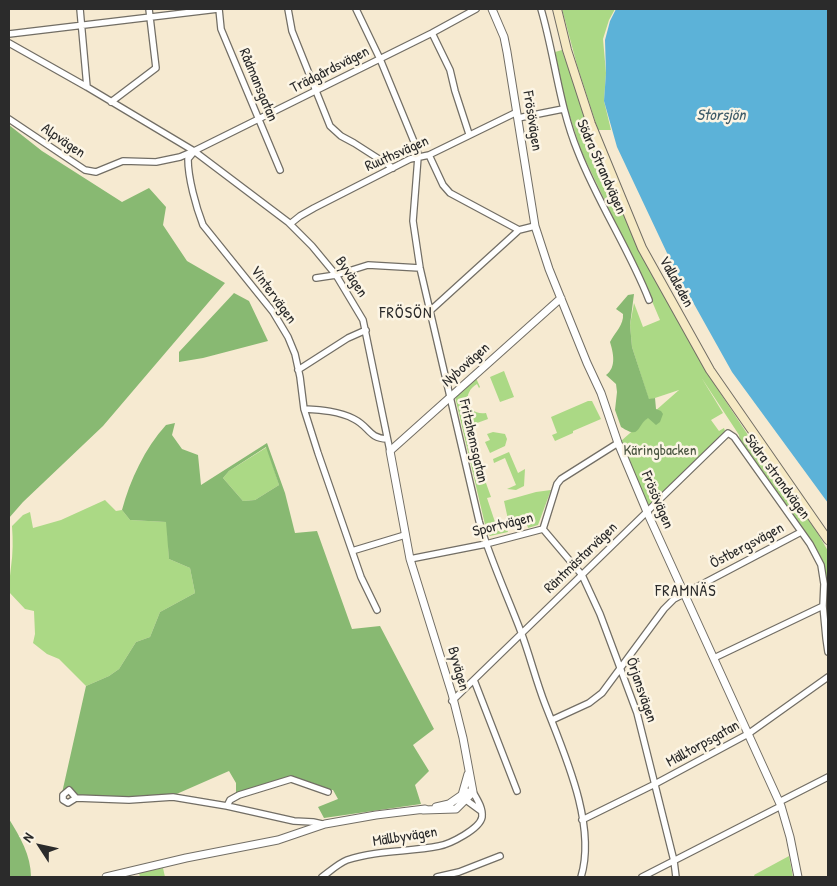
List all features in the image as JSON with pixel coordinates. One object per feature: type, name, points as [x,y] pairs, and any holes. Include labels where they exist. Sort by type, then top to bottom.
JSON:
[{"type":"main road","name":"Vallaleden","points":[[557,9],[567,50],[591,124],[642,248],[710,370],[828,540]]},
{"type":"street","points":[[80,9],[88,87]]},
{"type":"street","points":[[111,102],[156,68],[149,9]]},
{"type":"street","points":[[9,34],[218,9]]},
{"type":"street","name":"Rådmansgatan","points":[[218,9],[221,28],[280,170]]},
{"type":"street","points":[[288,9],[292,31],[330,126],[341,136],[393,168]]},
{"type":"street","name":"Fritzhemsgatan","points":[[356,9],[380,59],[417,149],[413,221],[420,268],[479,521],[575,784],[582,820],[585,850],[584,869],[581,877]]},
{"type":"street","name":"Trädgårdsvägen","points":[[194,151],[432,33],[476,9]]},
{"type":"street","name":"Frösövägen","points":[[492,9],[504,37],[535,226],[543,251],[604,400],[618,443],[647,512],[780,804],[792,845],[798,877]]},
{"type":"street","name":"Södra Strandvägen","points":[[541,9],[549,37],[563,109],[578,152],[649,300]]},
{"type":"street","points":[[432,33],[450,70],[454,91],[468,134]]},
{"type":"street","name":"Byvägen","points":[[9,43],[88,87],[194,151],[290,224],[312,246],[336,275],[363,320],[366,330],[410,559],[464,738],[473,792]]},
{"type":"street","name":"Ruuthsvägen","points":[[290,224],[314,208],[410,159],[429,155],[468,134],[517,114],[563,109]]},
{"type":"street","name":"Alpvägen","points":[[9,119],[85,170],[91,172],[96,172],[123,161],[156,162],[180,157],[194,151]]},
{"type":"street","name":"Vintervägen","points":[[194,151],[188,159],[188,170],[197,210],[203,225],[273,312],[288,336],[295,354],[304,409],[361,577],[377,610]]},
{"type":"street","points":[[429,155],[443,185],[450,193],[519,230]]},
{"type":"street","points":[[431,310],[519,230],[535,226]]},
{"type":"street","points":[[316,278],[336,275],[368,265],[420,268]]},
{"type":"street","name":"Nybovägen","points":[[390,452],[561,298]]},
{"type":"street","points":[[298,370],[348,338],[366,330]]},
{"type":"street","points":[[304,409],[322,410],[354,419],[376,439],[387,440]]},
{"type":"street","name":"Räntmästarvägen","points":[[452,701],[728,433]]},
{"type":"street","name":"Södra strandvägen","points":[[728,433],[734,437],[814,551],[820,565],[824,584],[823,606],[828,652]]},
{"type":"street","name":"Sportvägen","points":[[410,559],[486,544],[543,529],[557,484],[618,443]]},
{"type":"street","name":"Örjansvägen","points":[[543,529],[582,575],[638,713],[674,861],[676,877]]},
{"type":"street","name":"Östbergsvägen","points":[[552,720],[596,699],[621,669],[664,609],[684,593],[801,532]]},
{"type":"street","points":[[352,551],[405,535]]},
{"type":"street","points":[[714,658],[823,606]]},
{"type":"street","name":"Mälltorpsgatan","points":[[582,820],[655,784],[748,734],[828,677]]},
{"type":"street","points":[[474,680],[517,791]]},
{"type":"street","name":"Byvägen","points":[[464,796],[468,769]]},
{"type":"street","points":[[642,877],[828,777]]},
{"type":"street","points":[[227,806],[230,800],[239,795],[291,779],[328,792]]},
{"type":"street","points":[[106,877],[128,875],[278,840],[322,824],[376,815],[423,810],[449,804],[473,792],[480,803],[481,811]]},
{"type":"street","points":[[464,796],[481,811]]},
{"type":"street","points":[[76,798],[129,800],[169,797],[227,806],[294,821],[322,824]]},
{"type":"street","name":"Mällbyvägen","points":[[322,877],[346,860],[373,854],[441,846],[478,826],[482,816],[481,811]]},
{"type":"street","points":[[437,877],[459,872],[500,856]]},
{"type":"green space","points":[[562,9],[615,9],[603,39],[606,73],[604,101],[611,130],[598,130],[577,65]]},
{"type":"green space","name":"Käringbacken","points":[[562,50],[588,125],[639,248],[707,373],[750,438],[817,532],[828,551],[828,637],[822,562],[740,441],[739,435],[701,377],[723,413],[711,420],[719,431],[724,428],[726,434],[648,509],[621,441],[679,390],[649,400],[632,347],[630,325],[634,303],[643,327],[660,320],[643,280],[582,153],[566,105],[555,52]]},
{"type":"green space","points":[[9,125],[42,151],[122,202],[149,188],[166,207],[163,225],[187,261],[225,283],[103,426],[23,502],[9,518]]},
{"type":"green space","points":[[234,293],[249,301],[268,341],[203,358],[179,362],[179,352]]},
{"type":"green space","points":[[634,294],[630,325],[632,347],[649,399],[655,398],[656,409],[663,414],[660,422],[656,425],[648,418],[638,430],[632,432],[621,427],[615,410],[616,384],[606,375],[613,364],[610,342],[621,325],[623,318],[623,314],[616,309],[628,295]]},
{"type":"green space","points":[[504,371],[514,397],[500,402],[490,377]]},
{"type":"green space","points":[[476,378],[480,387],[477,384],[472,388],[469,393],[468,403],[474,411],[486,413],[488,419],[466,427],[491,497],[487,498],[498,531],[507,529],[508,532],[490,536],[487,533],[455,397]]},
{"type":"green space","points":[[592,401],[601,419],[555,441],[552,435],[557,433],[551,417]]},
{"type":"green space","points":[[175,423],[172,435],[182,449],[198,455],[201,485],[267,443],[285,493],[295,533],[317,531],[352,629],[380,626],[434,729],[413,745],[429,771],[415,785],[421,804],[324,818],[318,807],[338,799],[333,790],[322,789],[317,791],[286,781],[238,797],[236,783],[229,771],[172,796],[129,798],[77,796],[69,789],[62,793],[86,686],[109,676],[119,669],[136,642],[150,637],[160,612],[195,593],[190,568],[169,559],[166,522],[130,520],[122,510],[129,487],[139,465],[151,444],[166,425]],"holes":[[[266,447],[279,485],[255,500],[243,501],[223,478],[229,471]]]},
{"type":"green space","points":[[493,432],[505,434],[507,439],[505,446],[490,453],[485,442],[490,440],[487,434]]},
{"type":"green space","points":[[267,447],[279,485],[255,500],[243,501],[223,478],[229,471]]},
{"type":"green space","points":[[509,452],[518,473],[525,469],[524,486],[516,490],[507,489],[516,485],[505,458],[494,463],[493,459]]},
{"type":"green space","points":[[551,490],[538,525],[528,528],[527,524],[509,524],[504,501]]},
{"type":"green space","points":[[105,500],[116,511],[122,510],[130,520],[167,522],[169,559],[190,568],[195,593],[160,612],[150,637],[136,642],[119,669],[109,676],[86,686],[59,659],[47,654],[33,643],[35,634],[34,611],[25,609],[9,592],[12,526],[23,515],[30,512],[33,528],[61,520]]},
{"type":"green space","points":[[9,819],[21,839],[27,854],[31,877],[9,877]]},
{"type":"green space","points":[[789,856],[793,877],[755,877],[754,875]]},
{"type":"green space","points":[[163,868],[165,877],[140,877],[139,873]]},
{"type":"water","name":"Storsjön","points":[[616,9],[828,9],[828,503],[732,372],[675,270],[617,147],[604,101],[606,73],[605,40],[610,21]]},
{"type":"district","name":"FRÖSÖN","points":[[406,314]]},
{"type":"district","name":"FRAMNÄS","points":[[686,592]]}]
